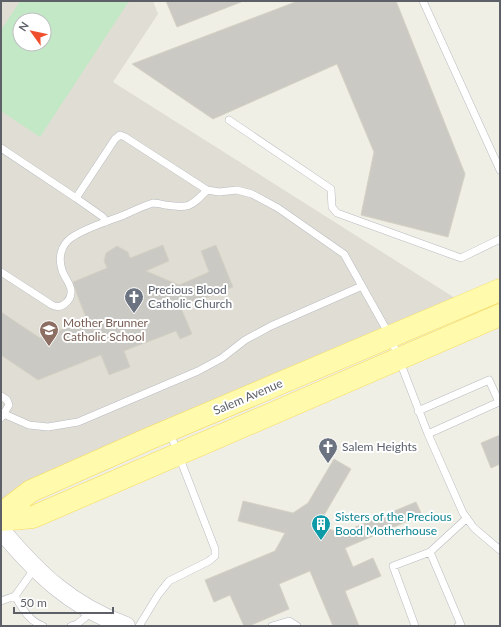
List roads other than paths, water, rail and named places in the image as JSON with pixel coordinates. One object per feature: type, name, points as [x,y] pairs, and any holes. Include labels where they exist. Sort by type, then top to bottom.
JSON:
[{"type":"main road","name":"Salem Avenue","points":[[1,514],[31,491],[493,293]]},
{"type":"main road","points":[[400,359],[417,336],[445,324],[493,293]]},
{"type":"main road","name":"Salem Avenue","points":[[1,520],[32,517],[500,315]]},
{"type":"street","points":[[1,530],[35,568],[66,595],[77,603],[117,625]]},
{"type":"lane","points":[[423,1],[500,170]]},
{"type":"lane","points":[[229,120],[331,188],[332,207],[337,213],[461,258],[500,239]]},
{"type":"lane","points":[[76,198],[115,139],[120,135],[206,190],[219,192],[237,190],[252,194],[278,208],[344,254],[390,336],[400,359],[418,411],[463,513],[474,528],[500,550]]},
{"type":"lane","points":[[1,148],[103,217],[106,222]]},
{"type":"lane","points":[[1,272],[52,305],[60,307],[68,300],[70,295],[71,289],[62,270],[60,261],[63,247],[72,237],[154,203],[187,207],[193,204],[206,190]]},
{"type":"lane","points":[[1,396],[7,400],[9,405],[2,416],[29,425],[48,428],[78,422],[198,371],[222,358],[246,340],[271,326],[362,286]]},
{"type":"lane","points":[[418,411],[489,380],[499,402],[428,434]]},
{"type":"lane","points":[[139,626],[158,595],[169,582],[209,561],[215,556],[215,549],[189,479],[169,431]]},
{"type":"lane","points":[[416,626],[393,566],[430,552],[467,518]]},
{"type":"lane","points":[[430,552],[461,625],[458,626]]},
{"type":"lane","points":[[1,601],[15,596],[35,568]]},
{"type":"lane","points":[[15,596],[24,611],[36,623],[42,626]]},
{"type":"lane","points":[[71,626],[77,624],[93,611]]},
{"type":"lane","points":[[272,626],[289,621],[297,626]]},
{"type":"place","name":"Precious Blood Catholic Church","points":[[134,314]]},
{"type":"place","name":"Mother Brunner Catholic School","points":[[49,347]]},
{"type":"place","name":"Salem Heights","points":[[328,464]]},
{"type":"place","name":"Sisters of the Precious Bood Motherhouse","points":[[321,541]]}]
